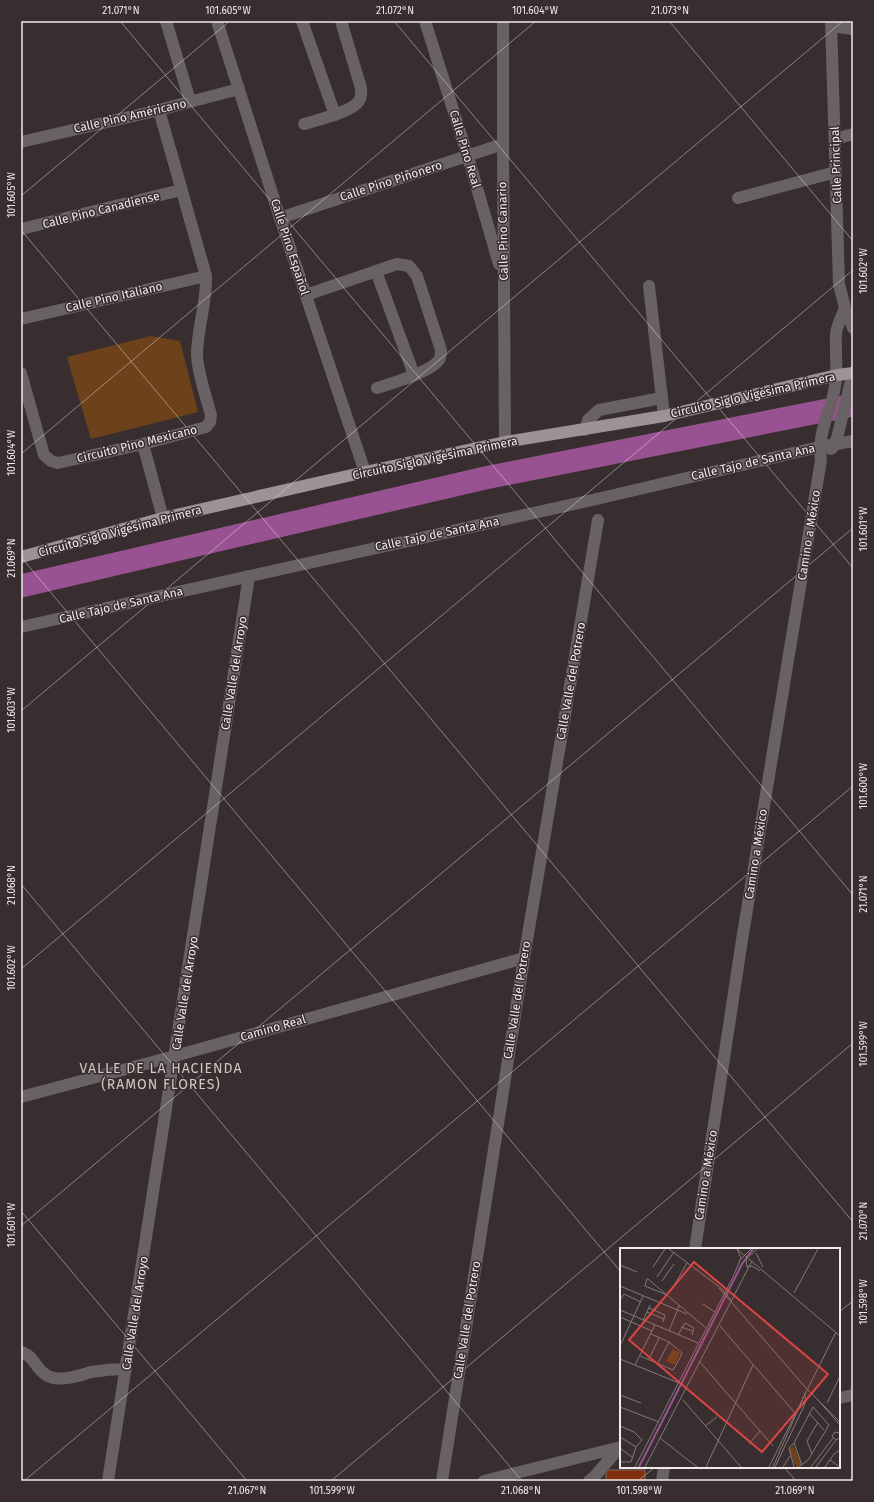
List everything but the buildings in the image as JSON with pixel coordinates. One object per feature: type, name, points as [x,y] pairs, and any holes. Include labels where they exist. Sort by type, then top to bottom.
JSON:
[{"type":"main road","name":"Circuito Siglo Vigésima Primera","points":[[21,557],[163,518],[365,472],[505,442],[664,416],[837,375],[853,373]]},
{"type":"street","points":[[166,21],[190,102]]},
{"type":"street","name":"Calle Pino Español","points":[[217,21],[280,218],[365,472]]},
{"type":"street","points":[[302,21],[335,115]]},
{"type":"street","points":[[304,124],[335,115],[355,105],[361,96],[361,88],[341,21]]},
{"type":"street","name":"Calle Pino Real","points":[[425,21],[468,156],[504,278]]},
{"type":"street","name":"Calle Pino Canario","points":[[504,21],[502,144],[505,442]]},
{"type":"street","points":[[832,23],[853,29]]},
{"type":"street","name":"Calle Principal","points":[[832,23],[839,284],[844,308],[853,328]]},
{"type":"street","name":"Calle Pino Américano","points":[[21,142],[159,110],[239,89]]},
{"type":"street","name":"Circuito Pino Mexicano","points":[[21,373],[44,455],[51,461],[58,463],[143,444],[206,426],[210,422],[211,415],[197,355],[207,291],[206,276],[159,110]]},
{"type":"street","points":[[835,139],[853,134]]},
{"type":"street","name":"Calle Pino Piñonero","points":[[280,218],[502,144]]},
{"type":"street","points":[[738,198],[836,172]]},
{"type":"street","name":"Calle Pino Canadiense","points":[[21,229],[181,190]]},
{"type":"street","points":[[306,295],[397,264],[410,266],[417,276],[441,350],[440,359],[431,367],[414,375],[377,388]]},
{"type":"street","points":[[376,271],[414,375]]},
{"type":"street","name":"Calle Pino Italiano","points":[[21,319],[206,276]]},
{"type":"street","points":[[649,286],[664,416]]},
{"type":"street","name":"Calle Principal","points":[[820,441],[835,388],[837,375],[836,333],[844,308]]},
{"type":"street","points":[[821,460],[836,442],[853,373]]},
{"type":"street","points":[[584,430],[588,420],[599,410],[662,398]]},
{"type":"street","name":"Calle Tajo de Santa Ana","points":[[21,628],[601,498],[820,441],[853,441]]},
{"type":"street","name":"Camino a México","points":[[695,1248],[742,940],[821,460],[820,441]]},
{"type":"street","points":[[143,444],[163,518]]},
{"type":"street","name":"Calle Valle del Potrero","points":[[442,1481],[524,958],[598,520]]},
{"type":"street","name":"Calle Valle del Arroyo","points":[[108,1481],[249,576]]},
{"type":"street","name":"Camino Real","points":[[21,1097],[175,1056],[524,958]]},
{"type":"street","points":[[21,1352],[29,1356],[39,1370],[47,1376],[54,1378],[65,1378],[100,1371],[126,1369]]},
{"type":"street","points":[[840,1398],[853,1395]]},
{"type":"street","points":[[589,1481],[620,1448]]},
{"type":"street","points":[[484,1481],[620,1448]]},
{"type":"street","points":[[599,1481],[603,1466]]},
{"type":"street","points":[[662,1481],[664,1468]]},
{"type":"shaded area","points":[[151,336],[180,341],[198,412],[91,439],[67,357]]},
{"type":"waterway","points":[[21,586],[485,478],[853,405]]},
{"type":"district","name":"VALLE DE LA HACIENDA (RAMON FLORES)","points":[[161,1076]]}]
